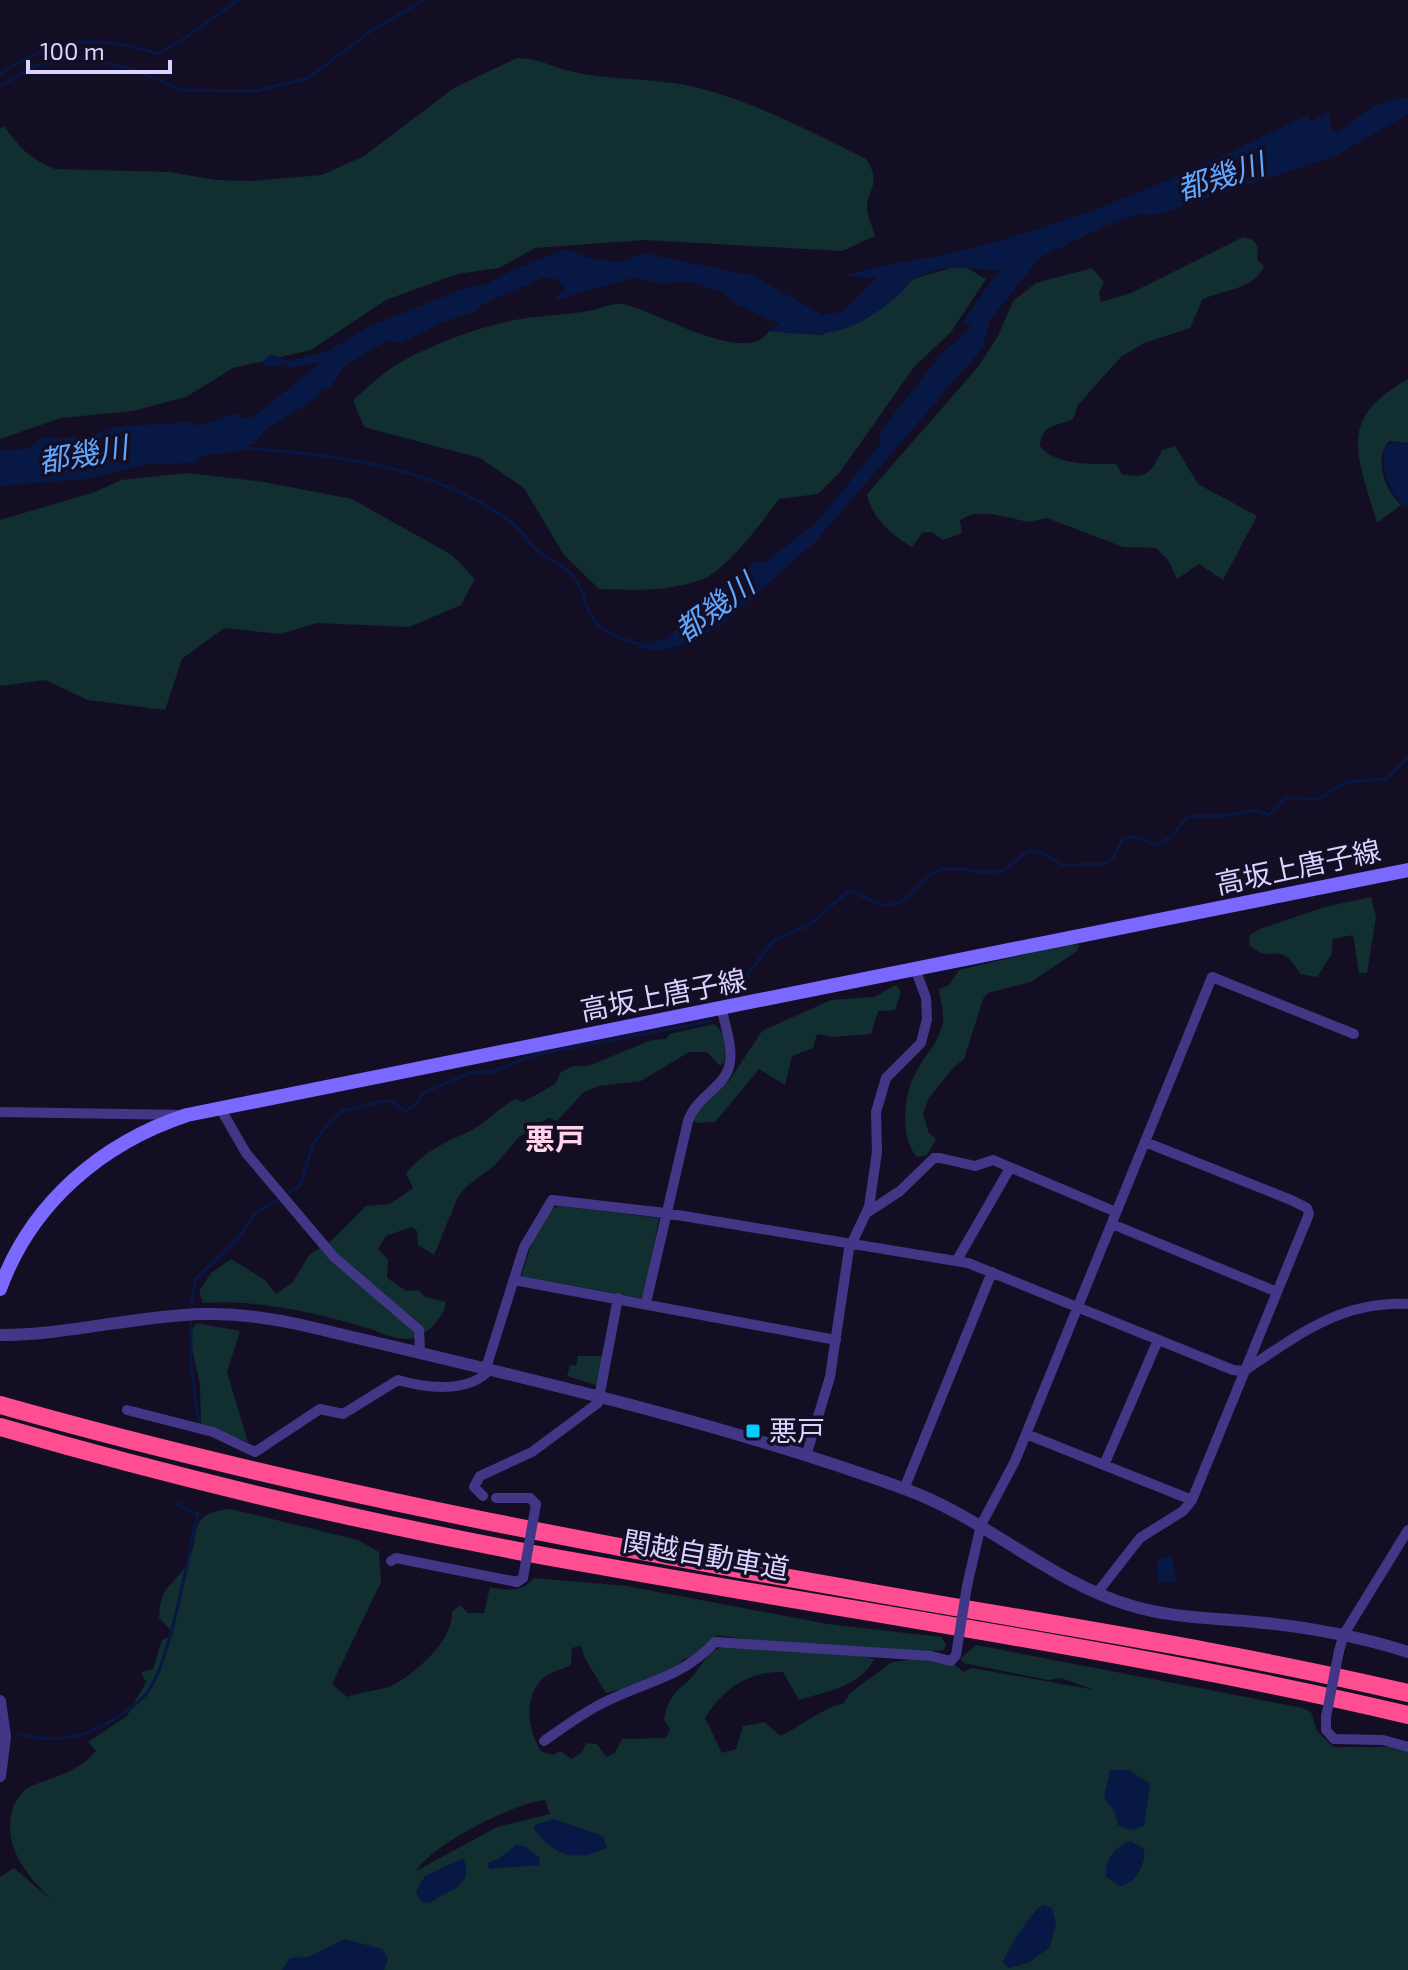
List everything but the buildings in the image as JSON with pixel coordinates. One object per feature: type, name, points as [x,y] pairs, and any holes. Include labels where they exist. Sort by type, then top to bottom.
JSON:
[{"type":"highway","name":"関越自動車道","points":[[0,1405],[199,1459],[473,1520],[858,1591],[1186,1646],[1408,1693]]},
{"type":"highway","name":"関越自動車道","points":[[0,1427],[198,1481],[534,1554],[1080,1646],[1408,1715]]},
{"type":"main road","name":"高坂上唐子線","points":[[0,1289],[17,1250],[60,1191],[97,1159],[129,1139],[187,1115],[1408,870]]},
{"type":"street","points":[[806,1456],[830,1377],[851,1243],[868,1212],[877,1152],[876,1112],[890,1072],[921,1043],[927,1019],[926,998],[916,971]]},
{"type":"street","points":[[544,1741],[608,1700],[666,1679],[695,1662],[715,1642],[931,1656],[951,1661],[956,1655],[981,1525],[1002,1489],[1026,1434],[1212,977],[1354,1034]]},
{"type":"street","points":[[646,1303],[665,1213],[693,1108],[725,1076],[729,1067],[722,1010]]},
{"type":"street","points":[[220,1108],[246,1153],[334,1257],[419,1330],[420,1352]]},
{"type":"street","points":[[0,1112],[187,1115]]},
{"type":"street","points":[[1097,1593],[1140,1538],[1183,1511],[1192,1500],[1309,1214],[1307,1208],[1145,1142]]},
{"type":"street","points":[[868,1212],[900,1191],[934,1158],[975,1166],[993,1160],[1116,1212]]},
{"type":"street","points":[[957,1260],[1010,1168]]},
{"type":"street","points":[[127,1410],[213,1432],[255,1452],[320,1409],[343,1414],[398,1380],[435,1387],[469,1383],[484,1377],[524,1247],[552,1200],[665,1213],[957,1260],[1233,1370],[1244,1371],[1300,1333],[1347,1310],[1365,1305],[1408,1304]]},
{"type":"street","points":[[1112,1224],[1277,1292]]},
{"type":"street","points":[[904,1489],[992,1272]]},
{"type":"street","points":[[514,1280],[836,1340]]},
{"type":"street","points":[[483,1496],[474,1487],[480,1476],[532,1452],[593,1410],[602,1398],[618,1298]]},
{"type":"street","points":[[0,1335],[51,1335],[171,1316],[234,1314],[265,1317],[420,1352],[686,1419],[806,1456],[904,1489],[981,1525],[1066,1578],[1097,1593],[1158,1611],[1344,1634],[1408,1652]]},
{"type":"street","points":[[1104,1465],[1158,1340]]},
{"type":"street","points":[[1026,1434],[1192,1500]]},
{"type":"street","points":[[391,1561],[396,1558],[517,1582],[523,1578],[536,1504],[530,1498],[496,1498]]},
{"type":"street","points":[[1408,1530],[1344,1634],[1326,1717],[1326,1730],[1334,1739],[1383,1740],[1408,1747]]},
{"type":"street","points":[[0,1701],[5,1737],[0,1776]]},
{"type":"green space","points":[[517,58],[583,74],[671,83],[709,91],[778,116],[866,159],[874,181],[867,210],[875,236],[842,251],[645,240],[535,248],[499,268],[457,274],[386,300],[311,350],[233,368],[186,397],[133,411],[61,418],[0,439],[0,128],[5,127],[32,157],[55,169],[171,172],[215,180],[252,181],[322,175],[364,156],[454,88]]},
{"type":"green space","points":[[1243,237],[1253,240],[1258,247],[1257,260],[1264,266],[1259,274],[1245,285],[1202,300],[1190,328],[1144,343],[1121,357],[1078,405],[1073,419],[1047,429],[1040,446],[1055,457],[1086,464],[1116,464],[1122,474],[1138,476],[1151,469],[1162,450],[1175,446],[1198,484],[1257,516],[1223,580],[1199,564],[1177,579],[1168,560],[1156,548],[1123,547],[1047,518],[1029,522],[992,514],[973,514],[960,520],[962,533],[943,540],[932,532],[922,533],[912,547],[896,537],[878,518],[867,494],[978,367],[998,336],[1013,301],[1036,283],[1092,268],[1104,282],[1099,293],[1101,302],[1131,293]]},
{"type":"green space","points":[[962,265],[986,279],[951,332],[914,367],[840,472],[818,494],[779,499],[744,544],[722,566],[703,579],[677,586],[599,589],[564,555],[524,488],[480,458],[364,427],[353,400],[390,369],[419,352],[456,337],[511,321],[623,304],[700,334],[741,343],[758,341],[769,331],[822,335],[916,278]]},
{"type":"green space","points":[[1408,379],[1408,443],[1389,441],[1382,457],[1386,483],[1401,505],[1377,523],[1359,458],[1361,425],[1370,409],[1385,394]]},
{"type":"green space","points":[[187,473],[264,482],[352,499],[452,555],[475,579],[461,605],[409,627],[317,623],[281,634],[224,628],[182,659],[165,710],[88,700],[45,680],[0,686],[0,520],[95,492],[121,480]]},
{"type":"green space","points":[[1371,897],[1376,917],[1367,973],[1359,973],[1353,935],[1333,939],[1331,955],[1317,977],[1300,974],[1293,963],[1281,954],[1264,954],[1249,945],[1250,935],[1260,929],[1325,907]]},
{"type":"green space","points":[[1069,944],[1079,945],[1077,951],[1031,982],[988,993],[983,999],[964,1059],[929,1098],[923,1114],[929,1133],[936,1139],[927,1155],[917,1157],[908,1139],[906,1105],[915,1074],[941,1028],[943,1012],[939,989],[949,985],[959,970]]},
{"type":"green space","points":[[896,985],[901,992],[895,1010],[878,1011],[871,1034],[833,1037],[817,1034],[813,1048],[792,1056],[785,1085],[759,1069],[715,1122],[696,1123],[693,1119],[701,1103],[729,1081],[762,1031],[831,1000],[874,997]]},
{"type":"green space","points":[[714,1024],[724,1042],[724,1063],[720,1066],[707,1052],[689,1052],[641,1081],[599,1086],[584,1092],[557,1121],[548,1118],[519,1137],[494,1166],[467,1186],[458,1197],[434,1255],[418,1245],[417,1231],[411,1227],[386,1236],[378,1249],[388,1259],[387,1278],[406,1291],[418,1290],[425,1297],[446,1302],[438,1320],[421,1335],[409,1339],[398,1338],[286,1308],[243,1303],[203,1303],[199,1291],[211,1273],[231,1259],[265,1280],[276,1294],[293,1282],[309,1255],[331,1241],[366,1206],[390,1204],[413,1188],[406,1173],[419,1160],[442,1144],[474,1129],[515,1099],[523,1102],[555,1084],[561,1072],[573,1066],[588,1066],[652,1040],[666,1039],[670,1034]]},
{"type":"green space","points":[[560,1206],[659,1218],[645,1296],[640,1298],[521,1276],[534,1237],[553,1208]]},
{"type":"green space","points":[[197,1323],[240,1331],[227,1372],[248,1442],[201,1425],[200,1385],[189,1333]]},
{"type":"green space","points":[[578,1356],[606,1356],[601,1387],[567,1376],[570,1365],[576,1366]]},
{"type":"green space","points":[[231,1509],[358,1540],[379,1552],[381,1582],[332,1684],[347,1697],[390,1686],[414,1671],[441,1643],[451,1623],[452,1612],[460,1605],[468,1613],[484,1613],[490,1587],[519,1588],[534,1578],[627,1586],[828,1624],[941,1637],[946,1644],[944,1650],[859,1651],[717,1635],[700,1654],[684,1659],[661,1679],[606,1693],[585,1659],[581,1646],[572,1648],[571,1665],[542,1679],[530,1705],[533,1734],[541,1751],[552,1755],[561,1751],[571,1759],[581,1753],[587,1743],[597,1744],[606,1757],[615,1753],[622,1739],[666,1738],[670,1729],[664,1720],[673,1695],[711,1652],[732,1645],[854,1654],[874,1659],[869,1668],[852,1682],[799,1700],[783,1672],[748,1678],[728,1690],[705,1718],[722,1753],[736,1749],[743,1726],[765,1722],[780,1736],[827,1709],[844,1703],[850,1693],[892,1662],[918,1659],[953,1664],[964,1672],[972,1668],[1095,1690],[1061,1678],[1048,1680],[964,1663],[960,1659],[976,1645],[1303,1708],[1311,1712],[1317,1731],[1333,1747],[1389,1747],[1408,1752],[1408,1970],[0,1970],[0,1877],[14,1868],[53,1901],[25,1870],[13,1846],[10,1833],[14,1804],[28,1787],[66,1773],[90,1758],[96,1751],[88,1742],[127,1716],[146,1682],[141,1672],[153,1669],[162,1640],[174,1634],[159,1618],[164,1593],[186,1565],[200,1522],[216,1511]],"holes":[[[545,1800],[550,1814],[497,1827],[416,1871],[425,1860],[456,1837],[495,1817]]]},
{"type":"water","points":[[1408,98],[1408,114],[1333,157],[1155,215],[1140,214],[1114,222],[1040,257],[990,320],[983,347],[817,540],[724,623],[689,644],[658,650],[637,648],[667,638],[756,561],[764,563],[819,520],[880,444],[880,432],[942,353],[962,337],[972,322],[961,325],[999,270],[957,268],[926,273],[864,320],[836,331],[806,334],[769,331],[780,324],[735,304],[723,292],[686,281],[663,284],[635,277],[555,300],[565,287],[556,279],[545,277],[481,305],[478,311],[440,323],[402,343],[388,340],[343,367],[329,389],[323,388],[315,399],[264,431],[255,443],[235,452],[205,455],[194,463],[147,464],[86,479],[0,486],[0,451],[29,448],[40,438],[92,436],[113,427],[191,422],[198,426],[238,413],[241,419],[253,417],[321,362],[291,368],[284,364],[269,367],[261,363],[271,354],[288,361],[326,352],[368,327],[468,287],[487,284],[566,249],[592,259],[621,262],[642,253],[754,276],[822,315],[843,312],[877,278],[845,276],[986,244],[1091,211],[1173,178],[1308,115],[1311,122],[1328,112],[1333,131],[1339,132],[1379,104]]},
{"type":"water","points":[[1395,442],[1408,445],[1408,508],[1391,488],[1385,471],[1384,453],[1387,445]]},
{"type":"water","points":[[1172,1555],[1176,1581],[1158,1582],[1157,1559]]},
{"type":"water","points":[[1110,1770],[1129,1770],[1150,1784],[1144,1826],[1130,1830],[1118,1825],[1115,1812],[1104,1798]]},
{"type":"water","points":[[554,1819],[603,1836],[607,1848],[575,1856],[558,1851],[534,1829],[535,1825]]},
{"type":"water","points":[[1131,1841],[1144,1849],[1143,1861],[1135,1877],[1120,1886],[1106,1877],[1107,1865],[1116,1850]]},
{"type":"water","points":[[516,1845],[525,1846],[540,1858],[539,1865],[489,1869],[488,1863]]},
{"type":"water","points":[[463,1858],[466,1875],[461,1884],[431,1902],[421,1902],[416,1891],[425,1876]]},
{"type":"water","points":[[1043,1905],[1052,1908],[1056,1923],[1050,1947],[1028,1963],[1008,1968],[1003,1962],[1010,1949],[1027,1922]]},
{"type":"water","points":[[344,1939],[382,1949],[388,1959],[384,1970],[282,1970],[290,1958],[309,1957]]},
{"type":"waterway","points":[[182,40],[238,0]]},
{"type":"waterway","points":[[0,86],[35,66],[76,57],[133,69],[181,90],[256,91],[308,78],[374,29],[424,0]]},
{"type":"waterway","points":[[0,74],[57,46],[115,43],[158,54],[178,42]]},
{"type":"waterway","name":"都幾川","points":[[244,448],[349,460],[418,476],[451,488],[512,523],[534,547],[572,575],[599,626],[630,642],[646,646]]},
{"type":"waterway","points":[[727,1001],[774,940],[809,925],[850,890],[876,903],[894,904],[907,897],[935,872],[943,869],[995,872],[1003,870],[1028,851],[1042,853],[1062,865],[1104,864],[1113,858],[1123,838],[1134,837],[1157,845],[1169,838],[1189,816],[1222,816],[1256,810],[1269,815],[1285,798],[1318,799],[1347,782],[1386,779],[1408,758]]},
{"type":"waterway","points":[[191,1303],[196,1279],[237,1239],[257,1212],[300,1186],[314,1142],[342,1111],[389,1100],[405,1111],[417,1104],[423,1093],[472,1072],[492,1072],[534,1055],[711,1021]]},
{"type":"waterway","points":[[191,1321],[191,1366],[199,1423]]},
{"type":"waterway","points":[[20,1735],[61,1738],[84,1734],[119,1716],[137,1703],[151,1687],[173,1626],[198,1514],[179,1506],[179,1502]]},
{"type":"place","name":"悪戸","points":[[753,1431]]},
{"type":"district","name":"悪戸","points":[[555,1140]]}]
